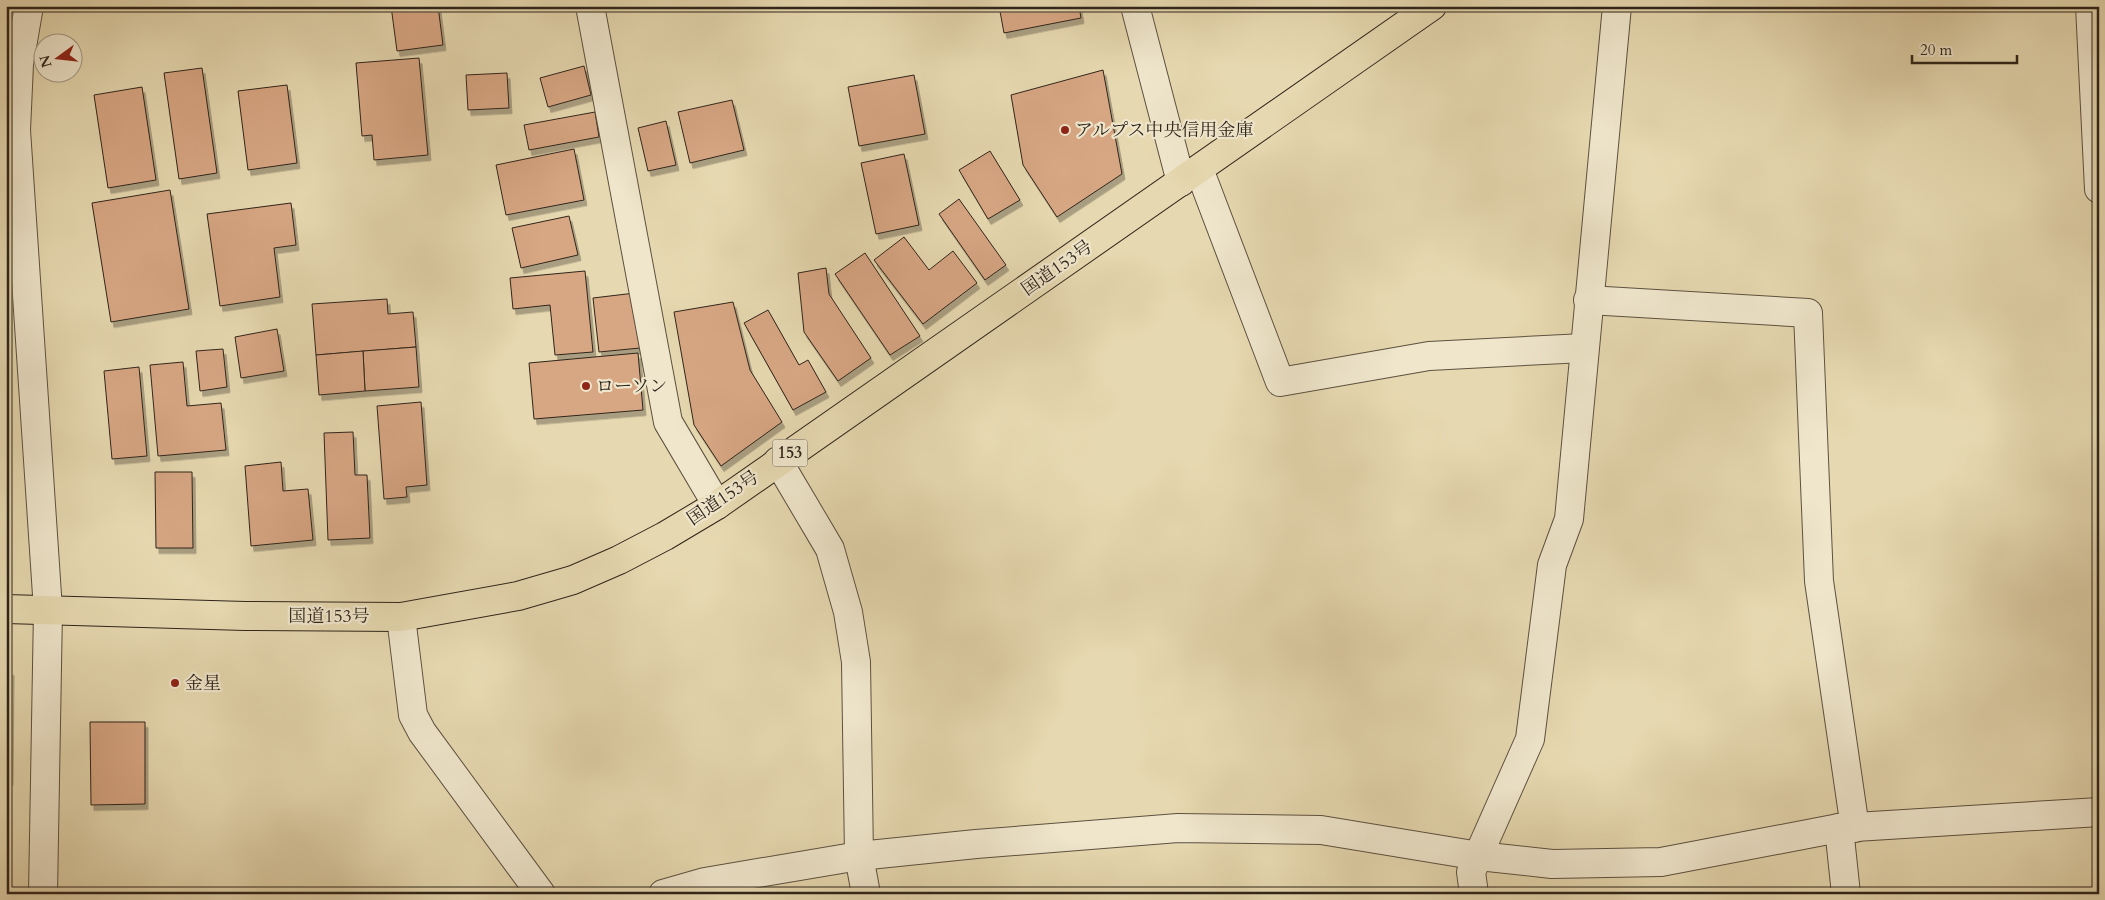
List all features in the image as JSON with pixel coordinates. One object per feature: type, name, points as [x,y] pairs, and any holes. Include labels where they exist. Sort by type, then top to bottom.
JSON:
[{"type":"highway","name":"国道153号","points":[[6,609],[235,616],[401,617],[518,596],[573,580],[642,548],[717,504],[1432,6]]},
{"type":"street","points":[[29,6],[20,64],[16,130],[48,610],[43,894]]},
{"type":"street","points":[[590,6],[668,422],[717,504]]},
{"type":"street","points":[[1135,6],[1190,176],[1280,382],[1429,356],[1584,348]]},
{"type":"street","points":[[1474,894],[1471,872],[1480,856],[1530,739],[1552,565],[1569,519],[1617,6]]},
{"type":"street","points":[[2090,6],[2099,189]]},
{"type":"street","points":[[1588,300],[1808,312],[1819,581],[1847,828],[1846,894]]},
{"type":"street","points":[[778,461],[830,549],[848,612],[856,662],[859,856],[866,894]]},
{"type":"street","points":[[401,617],[413,715],[422,732],[541,894]]},
{"type":"street","points":[[663,894],[705,882],[859,856],[976,844],[1178,828],[1321,830],[1480,856],[1552,864],[1661,862],[1847,828],[2099,812]]},
{"type":"building","points":[[391,6],[438,6],[443,45],[397,51]]},
{"type":"building","points":[[999,6],[1079,6],[1081,18],[1004,33]]},
{"type":"building","points":[[419,58],[428,155],[374,160],[372,135],[362,136],[356,63]]},
{"type":"building","points":[[584,66],[591,95],[548,107],[540,78]]},
{"type":"building","points":[[202,68],[217,173],[179,179],[164,73]]},
{"type":"building","name":"アルプス中央信用金庫","points":[[1103,70],[1122,174],[1057,217],[1023,165],[1011,95]]},
{"type":"building","points":[[507,73],[509,108],[468,110],[466,75]]},
{"type":"building","points":[[914,75],[925,134],[859,146],[848,87]]},
{"type":"building","points":[[287,85],[297,163],[248,170],[238,91]]},
{"type":"building","points":[[142,87],[156,180],[108,188],[94,95]]},
{"type":"building","points":[[732,100],[744,150],[690,163],[678,112]]},
{"type":"building","points":[[595,112],[599,137],[529,150],[524,125]]},
{"type":"building","points":[[666,121],[676,165],[648,171],[638,128]]},
{"type":"building","points":[[574,149],[584,200],[506,215],[496,165]]},
{"type":"building","points":[[990,151],[1020,200],[988,219],[959,170]]},
{"type":"building","points":[[904,154],[919,225],[876,234],[861,163]]},
{"type":"building","points":[[170,190],[189,309],[111,322],[92,203]]},
{"type":"building","points":[[959,199],[1006,265],[985,280],[939,214]]},
{"type":"building","points":[[291,203],[296,245],[274,248],[280,297],[220,306],[207,214]]},
{"type":"building","points":[[569,216],[578,255],[521,268],[512,228]]},
{"type":"building","points":[[904,237],[929,270],[953,251],[977,283],[923,324],[874,260]]},
{"type":"building","points":[[865,253],[920,336],[890,355],[835,274]]},
{"type":"building","points":[[826,268],[829,294],[871,358],[838,381],[804,332],[798,273]]},
{"type":"building","points":[[585,271],[593,352],[555,355],[550,305],[513,309],[510,278]]},
{"type":"building","points":[[635,293],[640,348],[599,352],[593,298]]},
{"type":"building","points":[[387,299],[388,314],[413,312],[416,347],[316,355],[312,304]]},
{"type":"building","points":[[733,302],[750,370],[782,422],[721,466],[694,425],[674,312]]},
{"type":"building","points":[[768,310],[799,365],[808,360],[826,392],[793,410],[744,323]]},
{"type":"building","points":[[277,329],[284,371],[241,378],[235,337]]},
{"type":"building","points":[[416,347],[419,387],[365,391],[363,351]]},
{"type":"building","points":[[223,349],[227,387],[200,391],[196,351]]},
{"type":"building","points":[[363,351],[365,391],[319,395],[316,355]]},
{"type":"building","name":"ローソン","points":[[638,353],[643,410],[534,419],[529,363]]},
{"type":"building","points":[[183,362],[187,406],[221,403],[226,450],[158,456],[150,365]]},
{"type":"building","points":[[139,367],[147,456],[112,459],[104,371]]},
{"type":"building","points":[[421,402],[427,485],[406,487],[407,497],[384,499],[377,406]]},
{"type":"building","points":[[353,432],[355,475],[367,475],[370,538],[328,540],[324,433]]},
{"type":"building","points":[[281,462],[283,491],[308,489],[313,540],[251,546],[245,466]]},
{"type":"building","points":[[155,472],[192,472],[193,548],[156,548]]},
{"type":"building","points":[[11,670],[10,780],[6,780],[6,671]]},
{"type":"building","points":[[90,722],[145,722],[145,804],[91,805]]},
{"type":"place","name":"アルプス中央信用金庫","points":[[1065,130]]},
{"type":"place","name":"ローソン","points":[[586,386]]},
{"type":"place","name":"金星","points":[[175,683]]}]
